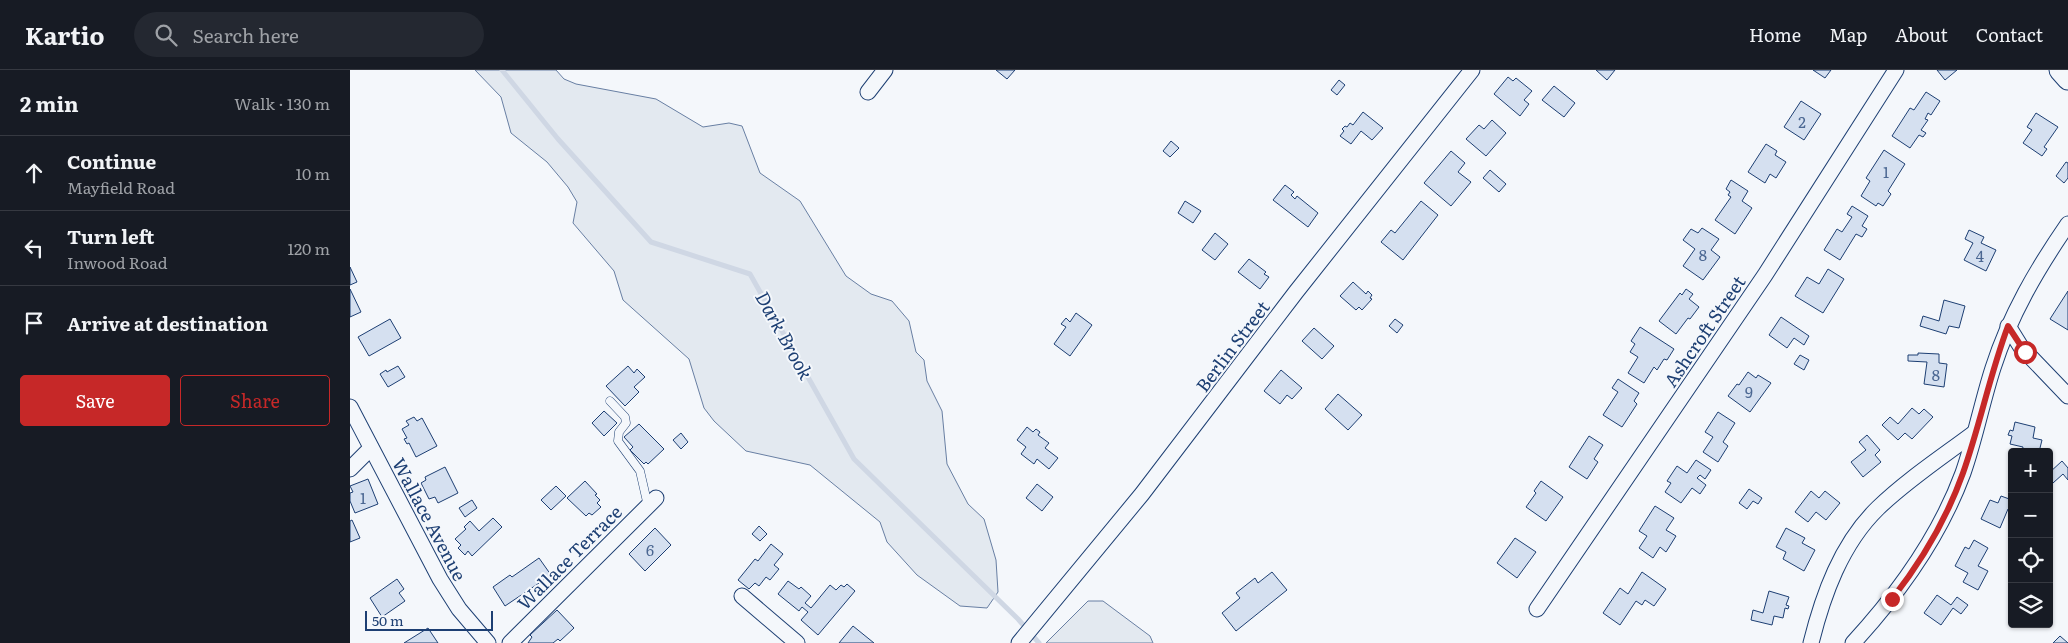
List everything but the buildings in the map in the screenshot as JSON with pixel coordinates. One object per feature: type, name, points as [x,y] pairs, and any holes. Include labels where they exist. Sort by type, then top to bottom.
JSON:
[{"type":"main road","points":[[2060,70],[2068,79]]},
{"type":"street","points":[[868,92],[885,70]]},
{"type":"street","name":"Berlin Street","points":[[1025,635],[1142,494],[1296,292],[1472,70]]},
{"type":"street","name":"Ashcroft Street","points":[[1537,609],[1765,275],[1896,70]]},
{"type":"street","points":[[1853,643],[1901,588],[1926,550],[1947,510],[1963,473],[2008,326],[2029,285],[2068,224]]},
{"type":"street","points":[[2008,326],[2021,347],[2068,396]]},
{"type":"street","name":"Wallace Avenue","points":[[350,407],[440,579],[459,609],[488,643]]},
{"type":"street","points":[[1811,643],[1830,580],[1846,549],[1863,526],[1889,497],[1974,433]]},
{"type":"street","points":[[350,469],[371,448]]},
{"type":"street","name":"Wallace Terrace","points":[[510,643],[652,502]]},
{"type":"street","points":[[742,596],[797,643]]},
{"type":"lane","points":[[610,401],[625,417],[626,423],[619,432],[618,441],[640,471],[652,502]]},
{"type":"shaded area","points":[[475,70],[556,70],[564,79],[576,84],[656,99],[703,127],[729,123],[742,126],[760,173],[800,201],[846,276],[871,294],[892,301],[909,321],[916,352],[924,360],[927,381],[942,411],[947,464],[968,504],[984,519],[996,560],[998,592],[987,608],[960,606],[917,575],[887,542],[880,522],[810,465],[746,451],[714,421],[704,408],[689,359],[623,300],[614,271],[573,223],[577,202],[568,187],[547,162],[511,133],[501,97]]},
{"type":"shaded area","points":[[1088,601],[1103,601],[1150,636],[1153,643],[1046,643]]},
{"type":"waterway","name":"Dark Brook","points":[[502,70],[558,139],[651,242],[750,274],[854,459],[1018,619],[1039,643]]},
{"type":"route","points":[[1892,599],[1922,556],[1950,503],[1963,473],[2008,326],[2025,352]]}]
